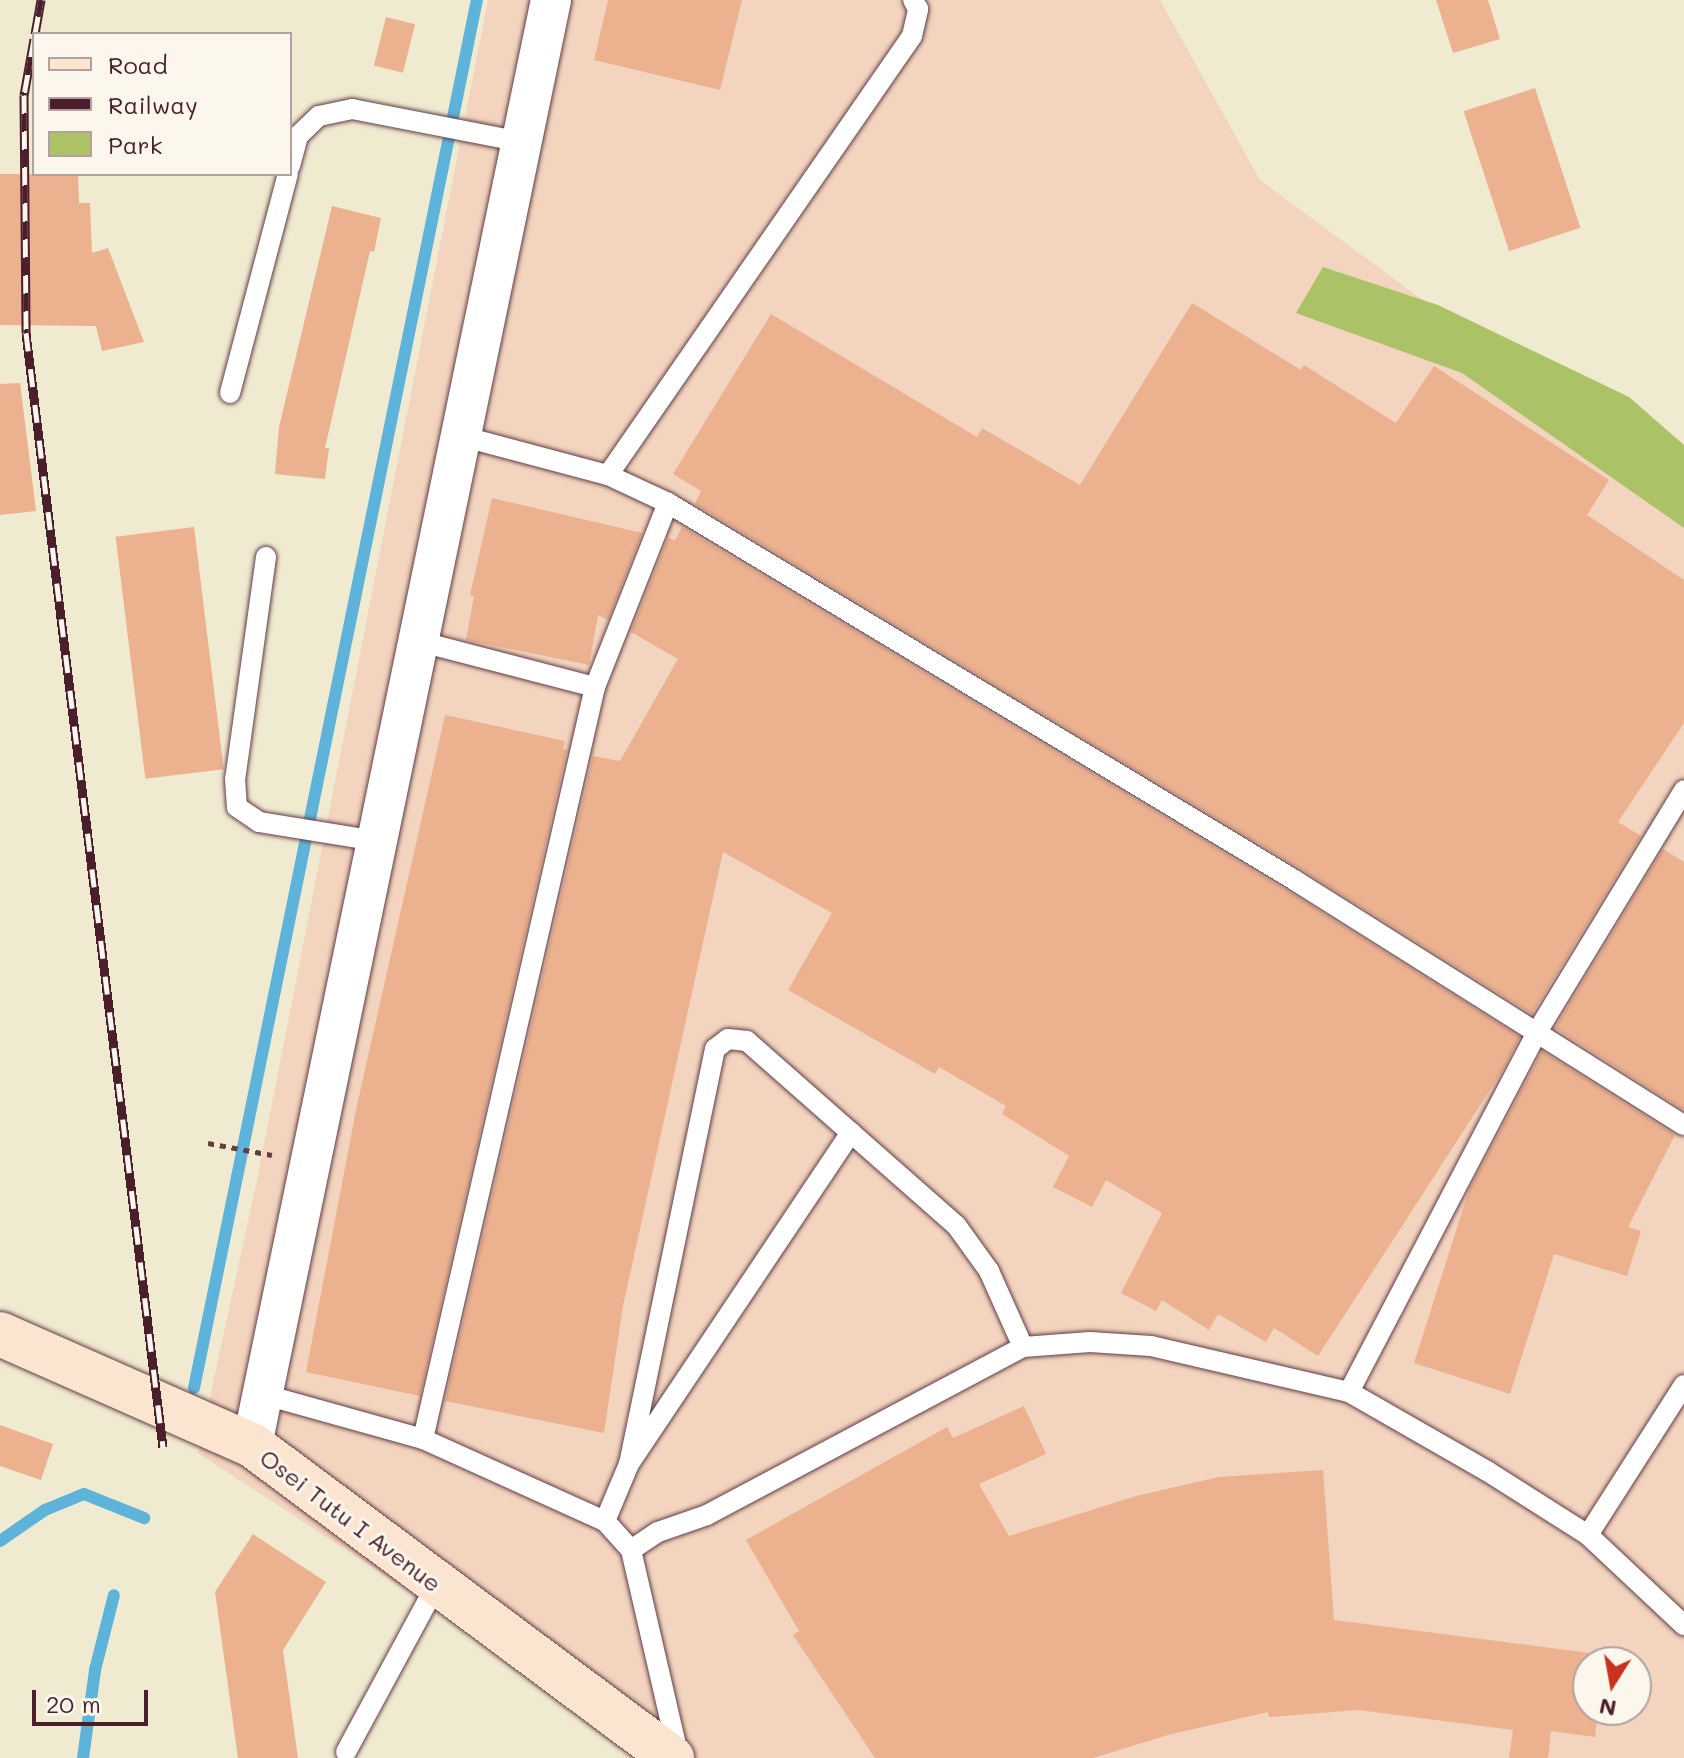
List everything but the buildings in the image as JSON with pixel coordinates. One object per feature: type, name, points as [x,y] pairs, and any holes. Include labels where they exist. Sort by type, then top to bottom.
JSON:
[{"type":"street","points":[[252,1445],[308,1162],[551,0]]},
{"type":"street","name":"Osei Tutu I Avenue","points":[[0,1334],[252,1445],[672,1758]]},
{"type":"lane","points":[[608,475],[912,36],[918,9],[913,0]]},
{"type":"lane","points":[[292,158],[298,136],[319,116],[352,109],[522,142]]},
{"type":"lane","points":[[230,393],[287,176]]},
{"type":"lane","points":[[461,436],[608,475],[668,503],[1296,881],[1684,1125]]},
{"type":"lane","points":[[423,1439],[595,687],[668,503]]},
{"type":"lane","points":[[266,557],[235,779],[237,807],[259,822],[376,841]]},
{"type":"lane","points":[[418,641],[595,687]]},
{"type":"lane","points":[[1349,1392],[1537,1032],[1684,790]]},
{"type":"lane","points":[[629,1464],[715,1049],[728,1039],[747,1041],[956,1225],[989,1271],[1023,1347]]},
{"type":"lane","points":[[605,1521],[629,1464],[851,1133]]},
{"type":"lane","points":[[631,1550],[658,1532],[707,1515],[1023,1347],[1090,1342],[1151,1346],[1349,1392],[1487,1471],[1588,1535],[1684,1625]]},
{"type":"lane","points":[[1588,1535],[1684,1385]]},
{"type":"lane","points":[[262,1394],[423,1439],[605,1521],[631,1550],[679,1758]]},
{"type":"lane","points":[[346,1752],[437,1584]]},
{"type":"path","points":[[208,1143],[308,1162]]},
{"type":"shaded area","points":[[488,0],[1160,0],[1260,180],[1684,493],[1684,1758],[639,1758],[461,1625],[198,1453],[258,1175]]},
{"type":"green space","points":[[1323,267],[1438,305],[1629,397],[1684,445],[1684,528],[1462,373],[1296,313]]},
{"type":"waterway","points":[[194,1388],[477,0]]},
{"type":"waterway","points":[[0,1541],[45,1510],[84,1494],[144,1518]]},
{"type":"waterway","points":[[83,1758],[95,1670],[114,1595]]},
{"type":"railway","points":[[35,32],[41,0]]},
{"type":"railway","points":[[32,50],[24,95],[26,333],[163,1447]]}]
